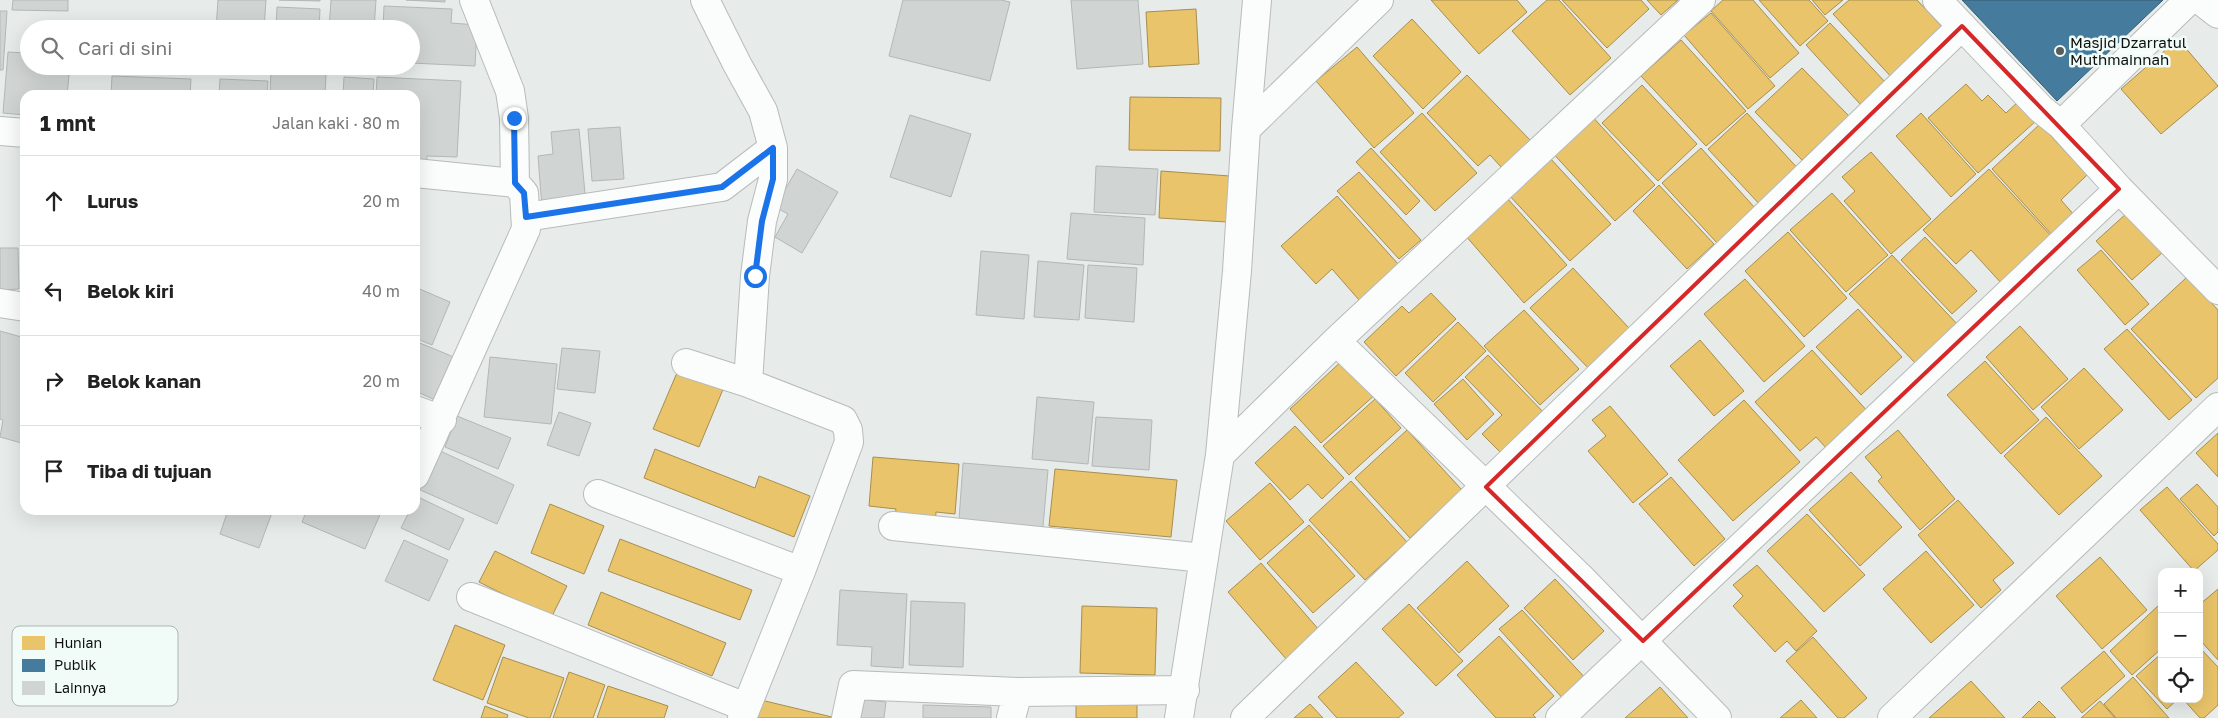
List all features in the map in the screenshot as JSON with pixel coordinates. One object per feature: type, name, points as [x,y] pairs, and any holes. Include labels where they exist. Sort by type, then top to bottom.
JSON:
[{"type":"street","points":[[420,465],[442,420],[526,229],[524,193],[515,183],[514,118],[510,91],[474,0]]},
{"type":"street","points":[[705,0],[763,111],[773,148],[773,179],[762,221],[755,276],[748,383]]},
{"type":"street","points":[[1179,718],[1220,455],[1238,271],[1246,129],[1257,0]]},
{"type":"street","points":[[1246,129],[1379,0]]},
{"type":"street","points":[[1220,455],[1336,341],[1701,0]]},
{"type":"street","points":[[1937,0],[2218,290]]},
{"type":"street","points":[[2060,125],[2189,0]]},
{"type":"street","points":[[2200,0],[2218,14]]},
{"type":"street","points":[[1245,718],[1962,26]]},
{"type":"street","points":[[0,130],[20,132]]},
{"type":"street","points":[[526,217],[722,187],[773,148]]},
{"type":"street","points":[[420,174],[515,183]]},
{"type":"street","points":[[1560,718],[2120,189]]},
{"type":"street","points":[[0,303],[20,306]]},
{"type":"street","points":[[1336,341],[1643,641],[1717,718]]},
{"type":"street","points":[[471,597],[744,712],[801,571],[849,442],[848,430],[843,420],[748,383],[686,363]]},
{"type":"street","points":[[1892,718],[2218,407]]},
{"type":"street","points":[[420,412],[442,420]]},
{"type":"street","points":[[598,494],[801,571]]},
{"type":"street","points":[[893,526],[1204,558]]},
{"type":"street","points":[[846,718],[853,685],[1014,705],[1184,690]]},
{"type":"highlighted area","points":[[1962,26],[2119,189],[1643,641],[1486,487]]},
{"type":"building: Hunian","points":[[1431,0],[1517,0],[1527,12],[1479,54]]},
{"type":"building: Hunian","points":[[1547,0],[1559,0],[1611,58],[1570,95],[1512,31]]},
{"type":"building: Hunian","points":[[1562,0],[1641,0],[1649,9],[1607,48]]},
{"type":"building: Hunian","points":[[1647,0],[1678,0],[1661,15]]},
{"type":"building: Hunian","points":[[1723,0],[1753,0],[1799,53],[1770,78],[1711,11]]},
{"type":"building: Hunian","points":[[1759,0],[1809,0],[1828,21],[1800,46]]},
{"type":"building: Hunian","points":[[1812,0],[1843,0],[1825,15]]},
{"type":"building: Hunian","points":[[1849,0],[1917,0],[1947,32],[1894,80],[1833,14]]},
{"type":"building: Hunian","points":[[1196,9],[1199,64],[1149,67],[1146,12]]},
{"type":"building: Hunian","points":[[1711,13],[1775,86],[1748,109],[1684,35]]},
{"type":"building: Hunian","points":[[1412,19],[1461,72],[1423,109],[1373,56]]},
{"type":"building: Hunian","points":[[1830,23],[1886,83],[1861,105],[1806,45]]},
{"type":"building: Hunian","points":[[2178,39],[2218,86],[2161,134],[2121,89]]},
{"type":"building: Hunian","points":[[1681,40],[1746,111],[1706,146],[1641,76]]},
{"type":"building: Hunian","points":[[1357,47],[1414,113],[1374,148],[1316,81]]},
{"type":"building: Hunian","points":[[1802,68],[1849,116],[1802,160],[1755,112]]},
{"type":"building: Hunian","points":[[1467,75],[1531,141],[1502,168],[1490,155],[1478,166],[1427,113]]},
{"type":"building: Hunian","points":[[1966,84],[1982,101],[1988,95],[2006,113],[2019,101],[2036,121],[1978,173],[1928,118]]},
{"type":"building: Hunian","points":[[1642,85],[1697,144],[1658,181],[1602,123]]},
{"type":"building: Hunian","points":[[1130,97],[1221,98],[1220,151],[1129,150]]},
{"type":"building: Hunian","points":[[1422,113],[1477,173],[1435,211],[1380,152]]},
{"type":"building: Hunian","points":[[1747,113],[1802,173],[1763,208],[1708,149]]},
{"type":"building: Hunian","points":[[1921,113],[1976,174],[1951,197],[1896,136]]},
{"type":"building: Hunian","points":[[1590,114],[1655,185],[1615,221],[1550,150]]},
{"type":"building: Hunian","points":[[2040,124],[2087,175],[2061,200],[2075,216],[2053,236],[1992,169]]},
{"type":"building: Hunian","points":[[1371,148],[1420,201],[1406,215],[1356,162]]},
{"type":"building: Hunian","points":[[1701,148],[1755,208],[1717,243],[1662,183]]},
{"type":"building: Hunian","points":[[1871,152],[1931,219],[1891,254],[1844,201],[1855,191],[1842,177]]},
{"type":"building: Hunian","points":[[1549,157],[1611,224],[1570,261],[1508,194]]},
{"type":"building: Hunian","points":[[1989,169],[2053,238],[2002,284],[1971,250],[1956,264],[1923,230]]},
{"type":"building: Hunian","points":[[1161,171],[1230,176],[1227,222],[1159,218]]},
{"type":"building: Hunian","points":[[1359,172],[1421,240],[1399,259],[1337,191]]},
{"type":"building: Hunian","points":[[1659,185],[1714,244],[1687,269],[1633,211]]},
{"type":"building: Hunian","points":[[1832,193],[1888,255],[1846,292],[1790,230]]},
{"type":"building: Hunian","points":[[1337,196],[1399,265],[1359,300],[1332,269],[1316,284],[1281,246]]},
{"type":"building: Hunian","points":[[1507,198],[1567,265],[1524,303],[1465,235]]},
{"type":"building: Hunian","points":[[2127,213],[2163,252],[2132,280],[2096,241]]},
{"type":"building: Hunian","points":[[1788,232],[1847,298],[1804,337],[1745,271]]},
{"type":"building: Hunian","points":[[1925,237],[1977,291],[1952,314],[1901,260]]},
{"type":"building: Hunian","points":[[2101,250],[2149,304],[2125,325],[2077,270]]},
{"type":"building: Hunian","points":[[1892,255],[1960,327],[1918,366],[1849,294]]},
{"type":"building: Hunian","points":[[1573,268],[1629,328],[1611,345],[1619,353],[1595,375],[1530,308]]},
{"type":"building: Hunian","points":[[2187,277],[2218,310],[2218,378],[2196,398],[2131,329]]},
{"type":"building: Hunian","points":[[1745,279],[1805,346],[1764,382],[1704,314]]},
{"type":"building: Hunian","points":[[1431,293],[1456,319],[1396,376],[1364,342],[1402,306],[1409,313]]},
{"type":"building: Hunian","points":[[1858,309],[1902,357],[1861,395],[1816,347]]},
{"type":"building: Hunian","points":[[1524,310],[1579,369],[1540,405],[1484,346]]},
{"type":"building: Hunian","points":[[1458,322],[1486,351],[1433,402],[1405,373]]},
{"type":"building: Hunian","points":[[2020,326],[2068,379],[2033,410],[1986,357]]},
{"type":"building: Hunian","points":[[2127,329],[2192,400],[2169,420],[2104,349]]},
{"type":"building: Hunian","points":[[1700,340],[1744,391],[1714,416],[1670,366]]},
{"type":"building: Hunian","points":[[1812,350],[1870,414],[1829,451],[1816,437],[1800,451],[1755,402]]},
{"type":"building: Hunian","points":[[1488,355],[1549,418],[1506,458],[1482,434],[1502,415],[1465,377]]},
{"type":"building: Hunian","points":[[1345,358],[1377,393],[1321,443],[1290,409]]},
{"type":"building: Hunian","points":[[1985,361],[2039,420],[2001,454],[1947,395]]},
{"type":"building: Hunian","points":[[679,368],[724,387],[699,447],[653,429]]},
{"type":"building: Hunian","points":[[2084,368],[2123,410],[2079,449],[2041,407]]},
{"type":"building: Hunian","points":[[1463,379],[1494,414],[1467,440],[1434,404]]},
{"type":"building: Hunian","points":[[1375,399],[1401,428],[1349,475],[1323,446]]},
{"type":"building: Hunian","points":[[1744,400],[1800,462],[1733,521],[1678,460]]},
{"type":"building: Hunian","points":[[1610,406],[1668,474],[1633,503],[1588,451],[1606,436],[1592,420]]},
{"type":"building: Hunian","points":[[2046,417],[2102,476],[2059,515],[2004,456]]},
{"type":"building: Hunian","points":[[1295,426],[1344,478],[1322,499],[1308,484],[1290,500],[1255,463]]},
{"type":"building: Hunian","points":[[1407,430],[1462,490],[1410,538],[1355,478]]},
{"type":"building: Hunian","points":[[1898,430],[1955,499],[1920,530],[1878,481],[1882,477],[1865,457]]},
{"type":"building: Hunian","points":[[2218,433],[2218,477],[2196,453]]},
{"type":"building: Hunian","points":[[655,449],[755,488],[759,476],[810,496],[794,537],[644,478]]},
{"type":"building: Hunian","points":[[873,457],[959,464],[955,514],[936,512],[935,525],[894,522],[896,509],[869,506]]},
{"type":"building: Hunian","points":[[1055,469],[1177,480],[1171,537],[1049,526]]},
{"type":"building: Hunian","points":[[1851,472],[1902,527],[1860,566],[1809,510]]},
{"type":"building: Hunian","points":[[1671,477],[1725,539],[1694,566],[1639,504]]},
{"type":"building: Hunian","points":[[1351,481],[1407,542],[1365,580],[1309,520]]},
{"type":"building: Hunian","points":[[1270,483],[1304,522],[1260,560],[1226,521]]},
{"type":"building: Hunian","points":[[2197,484],[2218,507],[2218,532],[2214,536],[2180,499]]},
{"type":"building: Hunian","points":[[2167,487],[2218,544],[2218,550],[2197,568],[2191,568],[2140,510]]},
{"type":"building: Hunian","points":[[1958,500],[2014,563],[1993,580],[2001,590],[1981,608],[1918,535]]},
{"type":"building: Hunian","points":[[550,504],[604,526],[584,574],[531,553]]},
{"type":"building: Hunian","points":[[1807,514],[1865,575],[1824,612],[1767,551]]},
{"type":"building: Hunian","points":[[1309,525],[1355,576],[1313,613],[1267,563]]},
{"type":"building: Hunian","points":[[620,539],[752,590],[740,620],[608,571]]},
{"type":"building: Hunian","points":[[495,551],[567,586],[551,618],[479,582]]},
{"type":"building: Hunian","points":[[1926,551],[1974,605],[1931,643],[1883,589]]},
{"type":"building: Hunian","points":[[2100,557],[2147,610],[2102,649],[2056,596]]},
{"type":"building: Hunian","points":[[1467,561],[1509,606],[1459,653],[1417,608]]},
{"type":"building: Hunian","points":[[1261,563],[1320,631],[1287,660],[1228,592]]},
{"type":"building: Hunian","points":[[1757,565],[1817,631],[1796,651],[1787,641],[1775,652],[1733,606],[1743,596],[1733,585]]},
{"type":"building: Hunian","points":[[1555,579],[1604,631],[1573,660],[1524,608]]},
{"type":"building: Hunian","points":[[2218,589],[2218,660],[2203,643],[2203,602]]},
{"type":"building: Hunian","points":[[601,592],[726,643],[712,676],[588,625]]},
{"type":"building: Hunian","points":[[1409,604],[1463,661],[1436,686],[1382,629]]},
{"type":"building: Hunian","points":[[1082,606],[1157,608],[1155,675],[1080,673]]},
{"type":"building: Hunian","points":[[2158,606],[2158,652],[2132,675],[2110,651]]},
{"type":"building: Hunian","points":[[1522,610],[1589,682],[1567,703],[1499,629]]},
{"type":"building: Hunian","points":[[455,625],[505,645],[483,700],[433,680]]},
{"type":"building: Hunian","points":[[1499,636],[1554,696],[1533,715],[1536,718],[1496,718],[1457,675]]},
{"type":"building: Hunian","points":[[1813,637],[1867,698],[1844,718],[1838,718],[1786,661]]},
{"type":"building: Hunian","points":[[2104,651],[2125,676],[2082,713],[2061,688]]},
{"type":"building: Hunian","points":[[2203,651],[2218,667],[2218,705],[2204,718],[2200,718],[2187,703],[2203,703]]},
{"type":"building: Hunian","points":[[503,657],[564,678],[550,718],[529,718],[487,703]]},
{"type":"building: Hunian","points":[[2158,657],[2158,699],[2136,676]]},
{"type":"building: Hunian","points":[[1356,662],[1404,713],[1398,718],[1337,718],[1318,697]]},
{"type":"building: Hunian","points":[[569,672],[605,685],[593,718],[553,718]]},
{"type":"building: Hunian","points":[[2133,677],[2169,718],[2116,718],[2104,704]]},
{"type":"building: Hunian","points":[[1971,681],[2005,718],[1929,718]]},
{"type":"building: Hunian","points":[[608,686],[668,706],[664,718],[597,718]]},
{"type":"building: Hunian","points":[[1660,687],[1688,718],[1625,718]]},
{"type":"building: Hunian","points":[[1076,698],[1137,699],[1137,718],[1076,718]]},
{"type":"building: Hunian","points":[[761,700],[832,717],[756,718]]},
{"type":"building: Hunian","points":[[1801,700],[1817,718],[1780,718]]},
{"type":"building: Hunian","points":[[2039,701],[2056,718],[2022,718]]},
{"type":"building: Hunian","points":[[2100,701],[2115,718],[2081,718]]},
{"type":"building: Hunian","points":[[2161,703],[2174,703],[2167,709]]},
{"type":"building: Hunian","points":[[1310,704],[1323,718],[1294,718]]},
{"type":"building: Hunian","points":[[485,706],[508,715],[507,718],[481,718]]},
{"type":"building: Publik","name":"Masjid Dzarratul Muthmainnah","points":[[1962,0],[2163,0],[2057,101]]},
{"type":"building: Lainnya","points":[[13,0],[68,0],[68,11],[12,10]]},
{"type":"building: Lainnya","points":[[218,0],[266,0],[265,20],[217,20]]},
{"type":"building: Lainnya","points":[[279,0],[320,0],[320,1]]},
{"type":"building: Lainnya","points":[[331,0],[376,0],[375,20],[330,20]]},
{"type":"building: Lainnya","points":[[406,0],[445,0],[445,2]]},
{"type":"building: Lainnya","points":[[903,0],[1001,0],[1010,2],[990,81],[889,56]]},
{"type":"building: Lainnya","points":[[1071,0],[1138,0],[1143,64],[1077,69]]},
{"type":"building: Lainnya","points":[[384,6],[452,9],[451,23],[477,25],[475,66],[420,63],[420,20],[383,20]]},
{"type":"building: Lainnya","points":[[277,7],[320,9],[319,20],[276,20]]},
{"type":"building: Lainnya","points":[[0,11],[7,11],[3,70],[0,70]]},
{"type":"building: Lainnya","points":[[8,52],[20,53],[20,75],[69,75],[68,90],[20,90],[20,115],[3,113]]},
{"type":"building: Lainnya","points":[[271,75],[326,75],[325,90],[270,90]]},
{"type":"building: Lainnya","points":[[112,76],[191,79],[190,90],[111,90]]},
{"type":"building: Lainnya","points":[[344,77],[374,79],[373,90],[343,90]]},
{"type":"building: Lainnya","points":[[377,77],[461,81],[457,157],[427,156],[426,169],[420,168],[420,90],[376,90]]},
{"type":"building: Lainnya","points":[[220,79],[268,81],[267,90],[219,90]]},
{"type":"building: Lainnya","points":[[910,115],[971,134],[951,197],[890,177]]},
{"type":"building: Lainnya","points":[[620,127],[624,179],[592,181],[588,129]]},
{"type":"building: Lainnya","points":[[579,129],[586,204],[542,207],[538,156],[553,154],[551,132]]},
{"type":"building: Lainnya","points":[[1096,166],[1158,169],[1155,215],[1094,212]]},
{"type":"building: Lainnya","points":[[797,169],[838,192],[802,253],[775,237],[788,214],[775,207]]},
{"type":"building: Lainnya","points":[[1071,213],[1145,218],[1143,265],[1067,259]]},
{"type":"building: Lainnya","points":[[0,248],[18,248],[19,289],[0,290]]},
{"type":"building: Lainnya","points":[[981,251],[1029,255],[1024,319],[976,315]]},
{"type":"building: Lainnya","points":[[1038,261],[1084,265],[1079,320],[1034,317]]},
{"type":"building: Lainnya","points":[[1088,265],[1137,268],[1134,322],[1085,318]]},
{"type":"building: Lainnya","points":[[420,289],[450,302],[432,345],[420,340]]},
{"type":"building: Lainnya","points":[[0,331],[20,337],[20,443],[0,437],[3,420],[0,419]]},
{"type":"building: Lainnya","points":[[420,343],[461,360],[442,403],[420,393]]},
{"type":"building: Lainnya","points":[[562,348],[600,351],[595,393],[557,389]]},
{"type":"building: Lainnya","points":[[490,357],[557,364],[551,424],[484,417]]},
{"type":"building: Lainnya","points":[[1037,397],[1094,402],[1088,464],[1032,459]]},
{"type":"building: Lainnya","points":[[559,412],[591,423],[579,456],[547,445]]},
{"type":"building: Lainnya","points":[[457,416],[511,438],[498,469],[445,447]]},
{"type":"building: Lainnya","points":[[1096,417],[1152,420],[1149,470],[1092,466]]},
{"type":"building: Lainnya","points":[[436,449],[514,485],[497,524],[420,490],[420,485]]},
{"type":"building: Lainnya","points":[[963,463],[1048,470],[1043,527],[959,520]]},
{"type":"building: Lainnya","points":[[420,498],[464,519],[449,550],[401,528],[408,515],[420,515]]},
{"type":"building: Lainnya","points":[[226,515],[271,515],[259,548],[220,534]]},
{"type":"building: Lainnya","points":[[305,515],[380,515],[365,549],[302,522]]},
{"type":"building: Lainnya","points":[[404,540],[448,560],[429,601],[385,581]]},
{"type":"building: Lainnya","points":[[840,590],[907,594],[903,668],[871,666],[872,647],[837,645]]},
{"type":"building: Lainnya","points":[[911,601],[965,603],[963,667],[909,665]]},
{"type":"building: Lainnya","points":[[859,699],[886,702],[884,718],[856,718]]},
{"type":"building: Lainnya","points":[[923,705],[991,707],[991,718],[923,718]]},
{"type":"place","name":"Masjid Dzarratul Muthmainnah","points":[[2060,51]]},
{"type":"route","points":[[514,118],[515,183],[524,193],[526,217],[722,187],[773,148],[773,179],[762,221],[755,276]]}]
